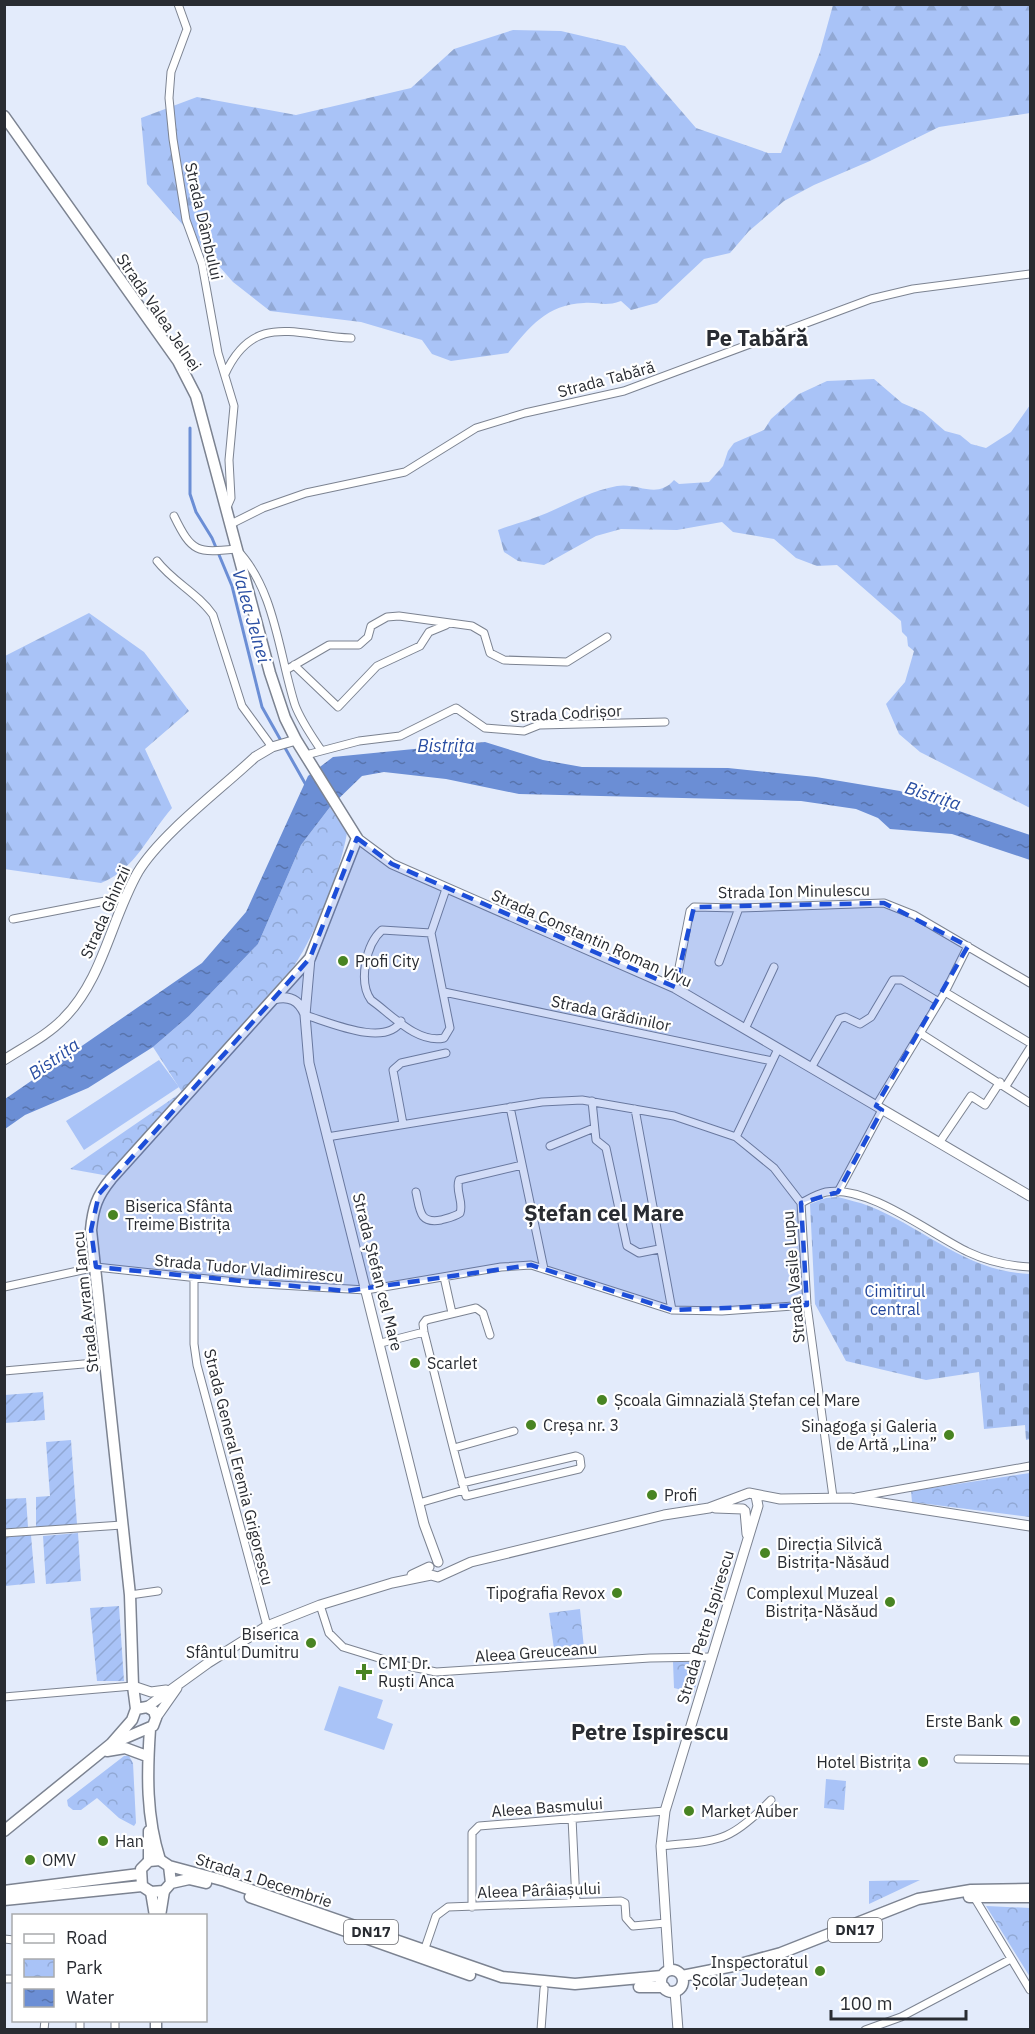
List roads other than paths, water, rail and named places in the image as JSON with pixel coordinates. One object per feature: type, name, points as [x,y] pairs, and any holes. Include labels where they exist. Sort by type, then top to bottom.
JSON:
[{"type":"main road","name":"Strada Valea Jelnei","points":[[4,116],[178,361],[196,396],[270,673],[293,741],[306,755],[357,838]]},
{"type":"main road","name":"Strada Ștefan cel Mare","points":[[310,958],[357,838]]},
{"type":"main road","name":"Strada Avram Iancu","points":[[156,1718],[154,1711],[143,1708],[133,1688],[130,1595],[91,1230],[93,1206],[99,1194],[310,958]]},
{"type":"main road","points":[[143,1708],[139,1728],[146,1759],[150,1822],[159,1862],[168,1887],[161,1914]]},
{"type":"main road","points":[[4,1831],[111,1744],[156,1718]]},
{"type":"main road","points":[[97,1757],[118,1748],[131,1749],[146,1759]]},
{"type":"main road","points":[[4,1891],[139,1874],[159,1862]]},
{"type":"main road","name":"Strada 1 Decembrie","points":[[159,1862],[225,1881],[478,1971],[513,1979],[575,1984],[665,1978],[680,1983]]},
{"type":"main road","points":[[139,1874],[153,1914]]},
{"type":"main road","name":"Strada 1 Decembrie","points":[[168,1887],[189,1880],[223,1887],[406,1955],[484,1980],[575,1991],[665,1978],[675,1970],[680,1983]]},
{"type":"main road","points":[[4,1885],[20,1889]]},
{"type":"main road","name":"DN17","points":[[4,1900],[168,1887]]},
{"type":"main road","name":"DN17","points":[[680,1983],[781,1953],[918,1899],[971,1890],[1030,1889]]},
{"type":"main road","name":"DN17","points":[[680,1983],[782,1959],[919,1905],[974,1897],[1030,1897]]},
{"type":"street","name":"Strada Dâmbului","points":[[178,4],[186,29],[171,72],[169,98],[175,161],[186,220],[202,264],[224,374],[234,406],[229,460],[231,498],[226,508]]},
{"type":"street","name":"Strada Tabără","points":[[231,524],[272,504],[306,493],[405,472],[484,426],[525,413],[624,391],[871,299],[913,289],[1030,274]]},
{"type":"street","points":[[224,374],[241,346],[270,331],[284,330],[301,334],[351,338]]},
{"type":"street","points":[[174,516],[190,545],[206,552],[237,549],[248,560],[264,595],[301,719],[321,750]]},
{"type":"street","points":[[158,561],[166,573],[206,606],[213,615],[242,706],[274,746]]},
{"type":"street","points":[[286,670],[329,645],[359,645],[368,637],[371,626],[387,617],[417,618],[478,629],[486,636],[490,653],[504,660],[567,662],[608,637]]},
{"type":"street","points":[[294,665],[338,707],[377,666],[420,646],[429,632],[446,624]]},
{"type":"street","name":"Strada Codrișor","points":[[306,755],[321,750],[400,736],[456,708],[485,728],[510,731],[524,731],[539,725],[665,722]]},
{"type":"street","name":"Strada Ghinzii","points":[[4,1060],[46,1033],[76,1004],[93,977],[138,872],[158,847],[255,757],[274,746],[293,741]]},
{"type":"street","name":"Strada Constantin Roman Vivu","points":[[357,838],[392,864],[675,988],[1030,1196]]},
{"type":"street","points":[[431,933],[382,930],[370,944],[364,981],[366,992],[371,1000],[421,1037],[432,1040],[444,1038],[450,1028],[431,933],[446,889]]},
{"type":"street","points":[[13,919],[126,897]]},
{"type":"street","name":"Strada Ion Minulescu","points":[[675,988],[692,908],[884,903],[914,915],[1030,983]]},
{"type":"street","points":[[719,962],[739,908]]},
{"type":"street","points":[[838,1192],[879,1108],[969,946]]},
{"type":"street","name":"Strada Ștefan cel Mare","points":[[310,958],[305,1015],[309,1063],[381,1343],[434,1567],[444,1568],[442,1575],[468,1563]]},
{"type":"street","points":[[745,1029],[774,967]]},
{"type":"street","points":[[811,1068],[839,1019],[845,1017],[860,1024],[868,1021],[893,980],[902,980],[939,1002]]},
{"type":"street","name":"Strada Grădinilor","points":[[444,992],[772,1061]]},
{"type":"street","points":[[945,992],[1030,1043]]},
{"type":"street","points":[[274,999],[281,997],[297,1001],[305,1015],[382,1035],[396,1029],[401,1021]]},
{"type":"street","points":[[920,1033],[1030,1102]]},
{"type":"street","points":[[939,1143],[971,1096],[985,1105],[1030,1048]]},
{"type":"street","points":[[736,1137],[778,1049]]},
{"type":"street","points":[[403,1124],[393,1070],[401,1064],[446,1053]]},
{"type":"street","points":[[592,1101],[596,1142],[606,1148],[627,1246],[639,1253],[659,1249]]},
{"type":"street","name":"Strada Vasile Lupu","points":[[327,1137],[542,1102],[592,1101],[674,1116],[736,1137],[774,1168],[801,1203],[807,1305],[832,1497]]},
{"type":"street","points":[[510,1107],[544,1269]]},
{"type":"street","points":[[635,1109],[672,1310]]},
{"type":"street","points":[[550,1146],[594,1128]]},
{"type":"street","points":[[416,1192],[421,1215],[425,1220],[431,1222],[453,1217],[460,1213],[462,1208],[457,1187],[459,1180],[522,1165]]},
{"type":"street","points":[[801,1203],[825,1192],[838,1192],[893,1210],[971,1254],[998,1262],[1030,1267]]},
{"type":"street","name":"Strada Tudor Vladimirescu","points":[[4,1287],[96,1267],[346,1291],[366,1290],[501,1267],[531,1265],[672,1310],[722,1311],[807,1305]]},
{"type":"street","name":"Strada General Eremia Grigorescu","points":[[194,1277],[194,1344],[197,1365],[267,1626]]},
{"type":"street","points":[[444,1277],[452,1313]]},
{"type":"street","points":[[419,1503],[463,1487],[576,1456],[582,1462],[579,1468],[469,1497],[463,1487],[423,1324],[426,1320],[479,1308],[490,1335]]},
{"type":"street","points":[[381,1343],[424,1332]]},
{"type":"street","points":[[4,1371],[106,1362]]},
{"type":"street","points":[[454,1448],[514,1431]]},
{"type":"street","points":[[850,1498],[1030,1466]]},
{"type":"street","points":[[143,1708],[218,1656],[267,1626],[320,1605],[402,1580],[434,1567],[468,1563],[652,1518],[710,1508],[749,1493],[780,1499],[850,1498],[1030,1526]]},
{"type":"street","points":[[756,1496],[758,1508]]},
{"type":"street","points":[[742,1497],[740,1505],[744,1510]]},
{"type":"street","points":[[710,1508],[750,1512],[780,1499]]},
{"type":"street","name":"Strada Petre Ispirescu","points":[[665,1978],[666,1923],[661,1846],[665,1811],[758,1508]]},
{"type":"street","name":"Strada Petre Ispirescu","points":[[744,1510],[747,1540]]},
{"type":"street","points":[[4,1533],[122,1525]]},
{"type":"street","points":[[130,1595],[158,1591]]},
{"type":"street","name":"Aleea Greuceanu","points":[[320,1605],[329,1633],[343,1647],[398,1664],[435,1671],[650,1658],[711,1657]]},
{"type":"street","points":[[4,1697],[133,1688],[152,1692],[175,1687]]},
{"type":"street","points":[[156,1718],[175,1687]]},
{"type":"street","points":[[958,1759],[1030,1760]]},
{"type":"street","points":[[661,1846],[717,1841],[742,1827],[771,1800]]},
{"type":"street","name":"Aleea Basmului","points":[[472,1907],[472,1833],[475,1828],[665,1811]]},
{"type":"street","points":[[572,1818],[576,1902]]},
{"type":"street","points":[[974,1897],[1030,1990]]},
{"type":"street","name":"Aleea Pârâiașului","points":[[424,1951],[433,1921],[439,1912],[448,1907],[621,1901],[625,1903],[626,1918],[633,1926],[666,1923]]},
{"type":"street","points":[[865,2030],[901,2017],[1011,1959]]},
{"type":"street","points":[[678,2030],[680,1983]]},
{"type":"street","points":[[541,2030],[544,1989]]},
{"type":"water","name":"Bistrița","points":[[485,742],[543,760],[582,767],[728,768],[816,777],[900,791],[1030,835],[1030,860],[952,834],[890,829],[878,818],[856,809],[801,801],[519,794],[446,779],[384,772],[362,776],[330,807],[301,845],[258,944],[189,1016],[153,1047],[88,1088],[25,1115],[5,1129],[5,1099],[202,963],[246,912],[308,776],[333,757]]},
{"type":"waterway","name":"Valea Jelnei","points":[[190,428],[190,494],[196,512],[212,538],[232,586],[262,707],[306,785]]},
{"type":"place","name":"Profi City","points":[[343,961]]},
{"type":"place","name":"Biserica Sfânta Treime Bistrița","points":[[113,1215]]},
{"type":"place","name":"Scarlet","points":[[415,1363]]},
{"type":"place","name":"Școala Gimnazială Ștefan cel Mare","points":[[602,1400]]},
{"type":"place","name":"Creșa nr. 3","points":[[531,1425]]},
{"type":"place","name":"Sinagoga și Galeria de Artă „Lina”","points":[[949,1435]]},
{"type":"place","name":"Profi","points":[[652,1495]]},
{"type":"place","name":"Direcția Silvică Bistrița-Năsăud","points":[[765,1553]]},
{"type":"place","name":"Tipografia Revox","points":[[617,1593]]},
{"type":"place","name":"Complexul Muzeal Bistrița-Năsăud","points":[[890,1602]]},
{"type":"place","name":"Biserica Sfântul Dumitru","points":[[311,1643]]},
{"type":"place","name":"CMI Dr. Ruști Anca","points":[[364,1672]]},
{"type":"place","name":"Erste Bank","points":[[1015,1721]]},
{"type":"place","name":"Hotel Bistrița","points":[[923,1762]]},
{"type":"place","name":"Market Auber","points":[[689,1811]]},
{"type":"place","name":"Han","points":[[103,1841]]},
{"type":"place","name":"OMV","points":[[30,1860]]},
{"type":"place","name":"Inspectoratul Școlar Județean","points":[[820,1971]]},
{"type":"district","name":"Pe Tabără","points":[[757,338]]},
{"type":"district","name":"Ștefan cel Mare","points":[[604,1213]]},
{"type":"district","name":"Petre Ispirescu","points":[[650,1732]]},
{"type":"park label","name":"Cimitirul central","points":[[895,1300]]}]
